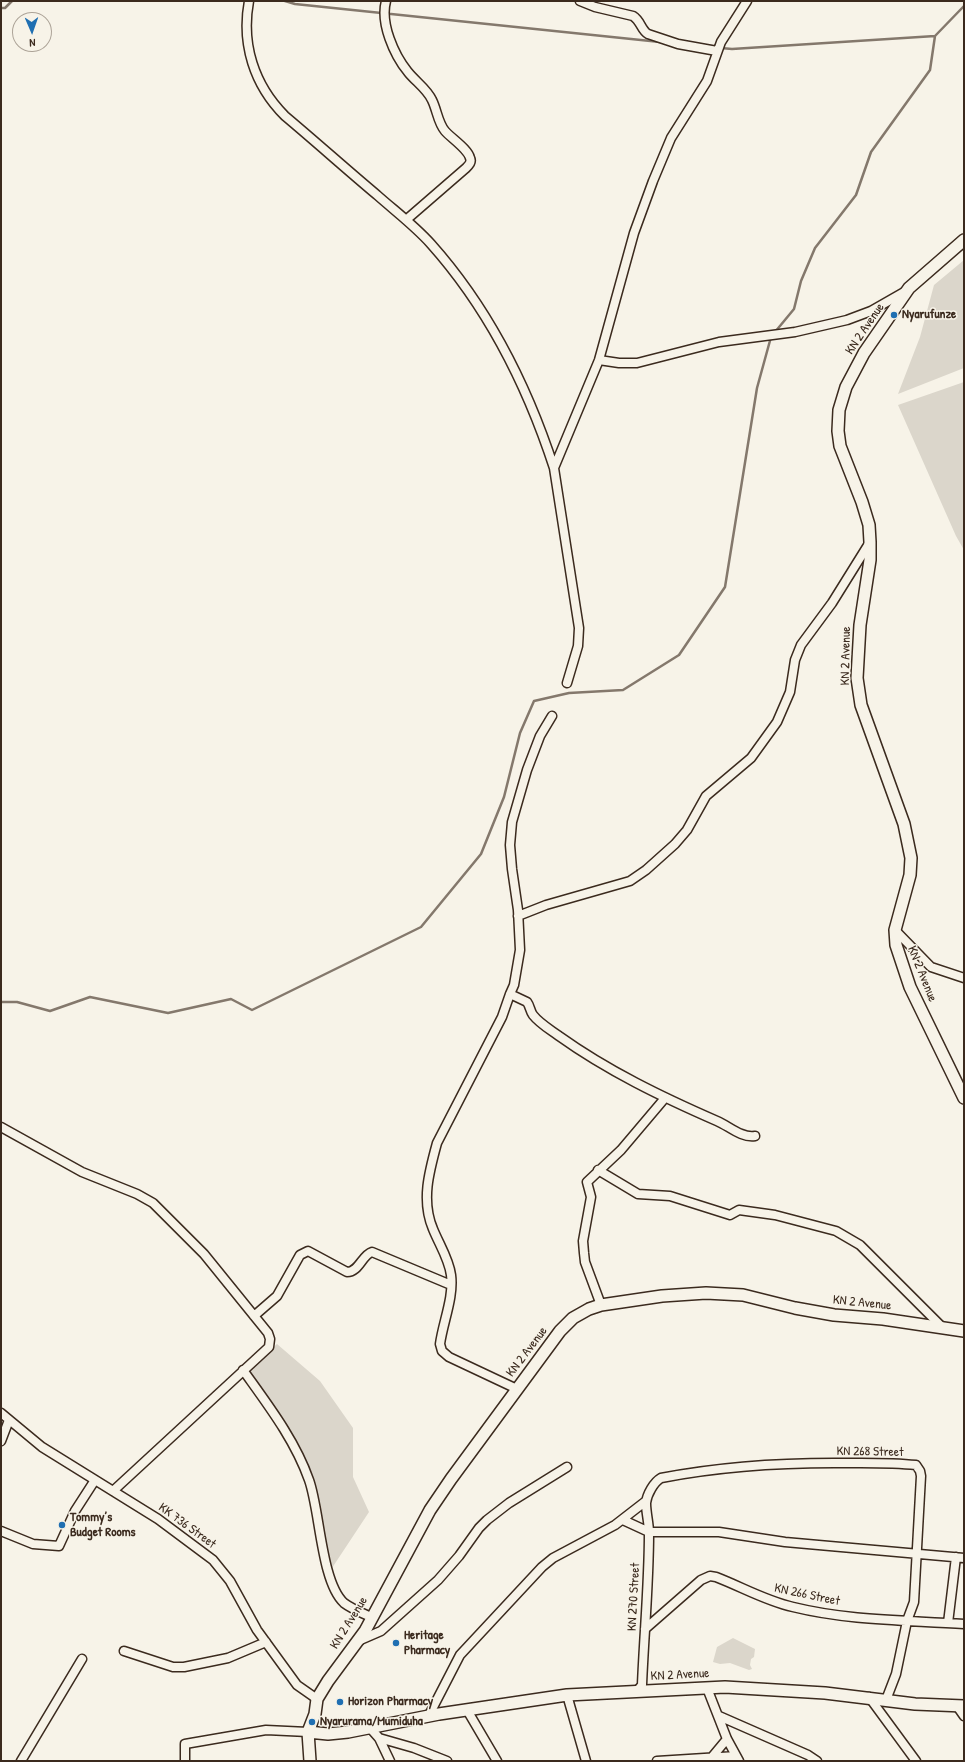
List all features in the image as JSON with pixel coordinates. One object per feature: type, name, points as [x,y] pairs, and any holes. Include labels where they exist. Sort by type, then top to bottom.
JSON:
[{"type":"main road","name":"KN 2 Avenue","points":[[964,240],[909,288],[864,353],[846,387],[839,410],[838,431],[840,446],[862,502],[869,525],[870,560],[860,625],[857,678],[861,705],[904,824],[911,858],[910,875],[895,930],[898,956],[910,987],[964,1098]]},
{"type":"main road","name":"KN 2 Avenue","points":[[961,1706],[825,1693],[724,1687],[567,1695],[467,1710],[371,1729],[328,1734],[308,1732],[315,1714],[317,1700],[328,1680],[358,1641],[430,1510],[560,1331],[574,1318],[589,1309],[601,1305],[662,1296],[706,1294],[743,1296],[795,1308],[964,1331]]},
{"type":"main road","points":[[308,1732],[310,1761]]},
{"type":"street","points":[[250,1],[246,20],[246,33],[250,55],[260,82],[272,103],[431,243],[466,288],[497,333],[532,407],[554,468],[579,628],[578,646],[567,683]]},
{"type":"street","points":[[386,1],[384,21],[397,54],[407,72],[432,100],[445,131],[471,158],[470,164],[466,168],[406,220]]},
{"type":"street","points":[[580,1],[595,7],[633,16],[638,20],[644,32],[648,34],[678,44],[717,51]]},
{"type":"street","points":[[554,468],[599,360],[634,233],[653,181],[671,138],[707,81],[720,42],[747,1]]},
{"type":"street","points":[[599,360],[619,363],[637,363],[719,342],[810,329],[848,320],[871,311],[909,288]]},
{"type":"street","points":[[518,916],[546,905],[630,882],[675,844],[687,830],[706,796],[751,758],[777,722],[790,692],[795,660],[801,645],[832,603],[870,542]]},
{"type":"street","points":[[517,1389],[449,1357],[442,1351],[440,1344],[441,1336],[451,1285],[449,1265],[432,1228],[426,1201],[432,1161],[438,1143],[502,1017],[514,985],[520,950],[518,916],[510,845],[512,822],[540,736],[552,716]]},
{"type":"street","points":[[895,930],[931,967],[945,974],[964,978]]},
{"type":"street","points":[[510,994],[527,1002],[533,1015],[537,1019],[580,1051],[665,1098],[723,1123],[743,1135],[748,1137],[755,1136]]},
{"type":"street","points":[[601,1305],[586,1262],[583,1241],[591,1196],[587,1182],[621,1150],[665,1098]]},
{"type":"street","points":[[1,1126],[82,1172],[137,1194],[153,1203],[204,1254],[268,1333],[270,1339],[269,1346],[113,1491]]},
{"type":"street","points":[[598,1170],[638,1194],[670,1196],[730,1214],[739,1210],[775,1215],[836,1231],[860,1245],[942,1327]]},
{"type":"street","points":[[254,1316],[277,1296],[300,1255],[308,1251],[347,1272],[354,1270],[367,1254],[372,1252],[451,1285]]},
{"type":"street","points":[[243,1370],[289,1439],[309,1481],[326,1564],[336,1592],[343,1602],[371,1617]]},
{"type":"street","name":"KK 736 Street","points":[[1,1413],[42,1447],[158,1519],[213,1560],[230,1581],[257,1630],[298,1685],[317,1700]]},
{"type":"street","points":[[1,1440],[9,1420]]},
{"type":"street","name":"KN 268 Street","points":[[646,1502],[657,1480],[704,1471],[789,1463],[890,1462],[916,1465],[921,1476],[914,1602],[906,1622],[896,1674],[886,1700]]},
{"type":"street","points":[[358,1641],[381,1631],[438,1580],[487,1520],[510,1503],[567,1467]]},
{"type":"street","points":[[1,1531],[33,1544],[60,1546],[75,1511],[95,1480]]},
{"type":"street","points":[[428,1717],[460,1655],[542,1567],[553,1558],[623,1520],[646,1502]]},
{"type":"street","name":"KN 270 Street","points":[[637,1691],[642,1685],[645,1629],[649,1532],[646,1502]]},
{"type":"street","points":[[623,1520],[649,1532],[719,1532],[785,1542],[960,1558],[948,1623]]},
{"type":"street","name":"KN 266 Street","points":[[645,1629],[701,1580],[710,1576],[716,1577],[764,1598],[793,1607],[866,1620],[964,1624]]},
{"type":"street","points":[[124,1651],[179,1668],[228,1658],[266,1642]]},
{"type":"street","points":[[21,1761],[82,1659]]},
{"type":"street","points":[[707,1688],[727,1739],[738,1758]]},
{"type":"street","points":[[567,1695],[586,1761]]},
{"type":"street","points":[[869,1697],[916,1761]]},
{"type":"street","points":[[961,1706],[964,1716]]},
{"type":"street","points":[[467,1710],[497,1761]]},
{"type":"street","points":[[719,1716],[808,1755],[817,1761]]},
{"type":"street","points":[[371,1729],[379,1738],[390,1761]]},
{"type":"street","points":[[186,1761],[185,1744],[266,1730],[308,1732]]},
{"type":"street","points":[[379,1738],[414,1748],[447,1761]]},
{"type":"street","points":[[712,1757],[727,1739]]},
{"type":"street","points":[[657,1761],[712,1757],[738,1758]]},
{"type":"shaded area","points":[[964,260],[964,368],[898,394],[920,337],[934,285]]},
{"type":"shaded area","points":[[964,382],[964,550],[956,536],[898,405]]},
{"type":"shaded area","points":[[277,1344],[320,1381],[353,1428],[353,1477],[369,1512],[332,1568],[326,1554],[314,1503],[314,1480],[301,1453],[247,1370]]},
{"type":"shaded area","points":[[733,1638],[755,1649],[754,1657],[751,1659],[750,1665],[752,1669],[749,1670],[730,1663],[720,1664],[713,1662],[717,1647]]},
{"type":"waterway","points":[[1,8],[5,8],[12,1]]},
{"type":"waterway","points":[[285,1],[295,4],[660,42]]},
{"type":"waterway","points":[[721,48],[732,49],[935,36],[964,6]]},
{"type":"waterway","points":[[775,332],[794,309],[801,281],[815,248],[856,195],[871,152],[930,70],[935,36]]},
{"type":"waterway","points":[[1,1002],[17,1002],[50,1011],[90,997],[168,1013],[231,999],[252,1010],[421,927],[481,854],[504,797],[520,733],[534,701],[569,693],[623,690],[679,655],[725,587],[757,388],[771,337]]},
{"type":"place","name":"Nyarufunze","points":[[894,315]]},
{"type":"place","name":"Tommy’s Budget Rooms","points":[[62,1525]]},
{"type":"place","name":"Heritage Pharmacy","points":[[396,1643]]},
{"type":"place","name":"Horizon Pharmacy","points":[[340,1702]]},
{"type":"place","name":"Nyarurama/Mumiduha","points":[[312,1722]]}]
